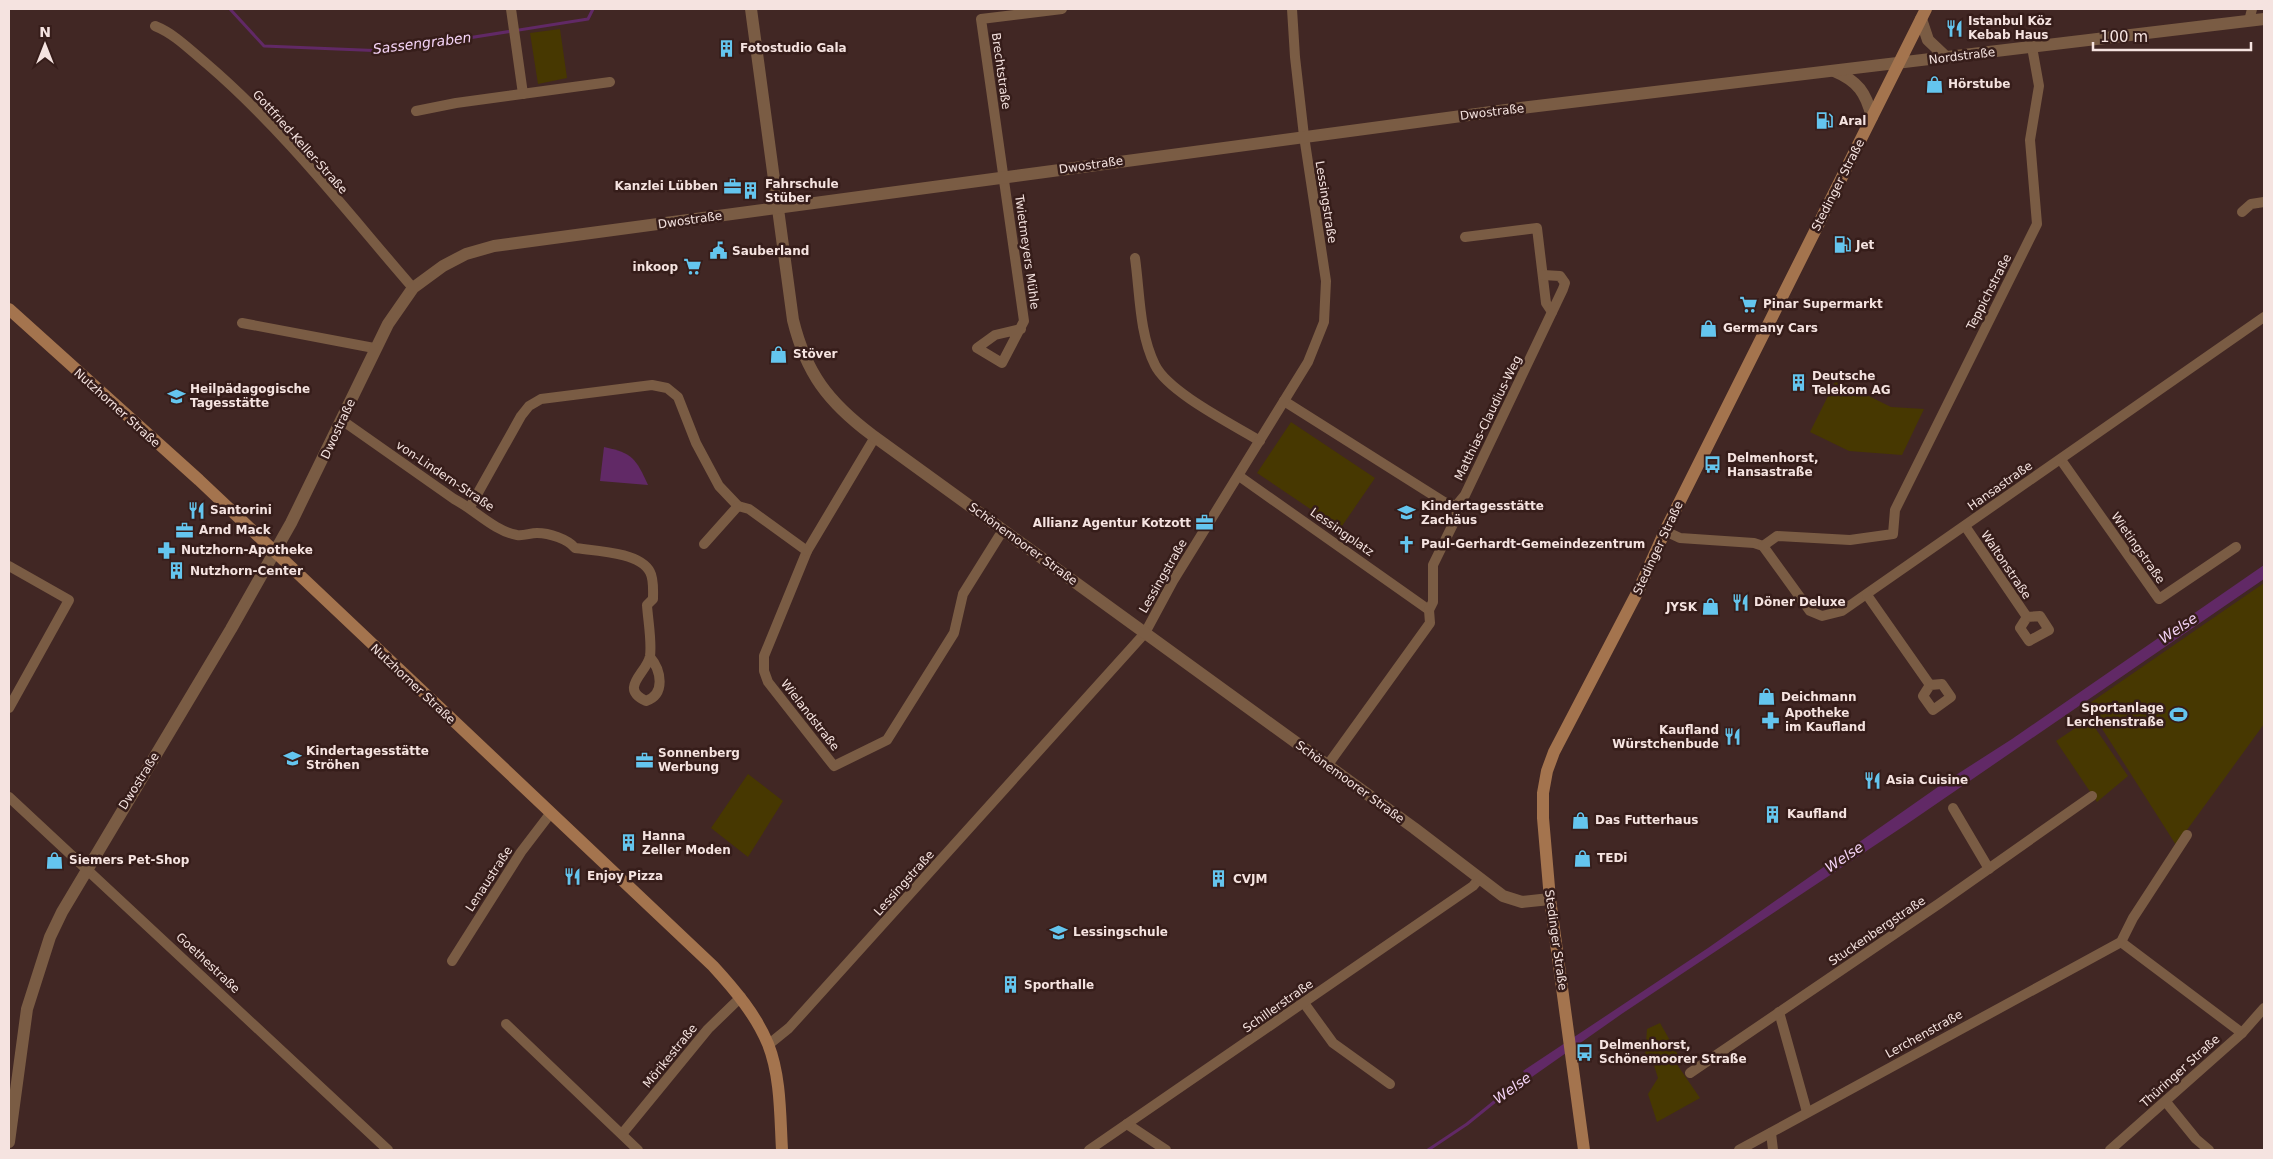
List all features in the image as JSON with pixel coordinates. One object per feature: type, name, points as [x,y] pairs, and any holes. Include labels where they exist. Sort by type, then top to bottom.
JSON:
[{"type":"main road","name":"Stedinger Straße","points":[[1584,1150],[1550,899],[1543,818],[1547,770],[1574,713],[1639,589],[1665,531],[1924,14]]},
{"type":"main road","name":"Nutzhorner Straße","points":[[9,310],[199,480],[550,814],[692,946],[741,997],[768,1045],[778,1087],[782,1150]]},
{"type":"street","points":[[510,9],[523,94]]},
{"type":"street","name":"Schönemoorer Straße","points":[[751,9],[793,320],[805,359],[826,393],[856,422],[875,437],[1327,766],[1502,896],[1522,902],[1550,899]]},
{"type":"street","name":"Brechtstraße","points":[[1004,178],[981,19],[1062,9]]},
{"type":"street","name":"Lessingstraße","points":[[768,1045],[789,1028],[1145,633],[1173,581],[1308,362],[1324,322],[1326,282],[1304,136],[1292,9]]},
{"type":"street","points":[[1924,14],[1932,45],[1947,58]]},
{"type":"street","name":"Nordstraße","points":[[1898,64],[2032,47],[2250,15],[2264,19]]},
{"type":"street","name":"Gottfried-Keller-Straße","points":[[155,26],[169,32],[219,74],[271,125],[413,288]]},
{"type":"street","name":"Teppichstraße","points":[[1763,546],[1777,536],[1850,540],[1893,534],[1895,510],[2037,224],[2030,140],[2039,86],[2032,47]]},
{"type":"street","name":"Dwostraße","points":[[9,1142],[10,1117],[30,1000],[50,937],[87,868],[275,552],[342,421],[374,348],[388,324],[413,288],[443,266],[466,254],[494,246],[1304,136],[1537,106],[1898,64]]},
{"type":"street","points":[[1834,71],[1861,87],[1866,95],[1872,117]]},
{"type":"street","points":[[416,112],[456,102],[610,82]]},
{"type":"street","name":"Twietmeyers Mühle","points":[[1004,178],[1024,321],[1021,329]]},
{"type":"street","points":[[2242,212],[2251,204],[2264,202]]},
{"type":"street","points":[[1465,236],[1537,228],[1546,303],[1552,312]]},
{"type":"street","points":[[1135,258],[1145,337],[1155,365],[1170,385],[1260,441]]},
{"type":"street","name":"Matthias-Claudius-Weg","points":[[1327,766],[1430,623],[1429,610],[1433,602],[1433,565],[1457,516],[1456,506],[1465,494],[1565,283],[1560,276],[1543,275]]},
{"type":"street","name":"Hansastraße","points":[[1763,546],[1810,611],[1822,616],[1842,611],[2264,317]]},
{"type":"street","points":[[242,324],[374,348]]},
{"type":"street","points":[[470,507],[521,416],[529,406],[541,399],[652,385],[667,388],[678,397],[696,443],[719,486],[738,506],[749,509],[807,550]]},
{"type":"street","points":[[1284,401],[1444,502],[1456,506]]},
{"type":"street","name":"von-Lindern-Straße","points":[[342,421],[454,499],[470,507],[480,518],[517,535],[538,533],[570,541],[575,548],[634,558],[644,564],[651,573],[653,599],[647,605],[650,657]]},
{"type":"street","name":"Wielandstraße","points":[[875,437],[807,550],[768,642],[764,656],[764,671],[768,682],[834,766],[886,740],[954,633],[963,594],[1003,530]]},
{"type":"street","name":"Wietingstraße","points":[[2061,460],[2159,600],[2236,547]]},
{"type":"street","name":"Lessingplatz","points":[[1239,476],[1429,610]]},
{"type":"street","points":[[704,544],[738,506]]},
{"type":"street","name":"Waltonstraße","points":[[1965,526],[2027,617]]},
{"type":"street","points":[[1665,531],[1680,538],[1754,543],[1763,546]]},
{"type":"street","points":[[9,566],[69,600],[9,708]]},
{"type":"street","points":[[1867,595],[1930,685]]},
{"type":"street","name":"Goethestraße","points":[[9,796],[388,1150]]},
{"type":"street","name":"Stuckenbergstraße","points":[[1690,1073],[2092,796]]},
{"type":"street","points":[[1953,808],[1989,868]]},
{"type":"street","name":"Lenaustraße","points":[[452,961],[524,848],[550,814]]},
{"type":"street","points":[[2187,835],[2132,918],[2120,942],[2242,1033]]},
{"type":"street","name":"Schillerstraße","points":[[1088,1150],[1473,886],[1478,879]]},
{"type":"street","name":"Lerchenstraße","points":[[1739,1150],[2120,942]]},
{"type":"street","name":"Mörikestraße","points":[[622,1134],[708,1028],[741,997]]},
{"type":"street","points":[[1304,1003],[1333,1043],[1390,1084]]},
{"type":"street","name":"Thüringer Straße","points":[[2110,1150],[2242,1033],[2264,1008]]},
{"type":"street","points":[[1779,1012],[1807,1112]]},
{"type":"street","points":[[506,1024],[638,1150]]},
{"type":"street","points":[[2166,1102],[2196,1139],[2209,1150]]},
{"type":"street","points":[[1127,1124],[1166,1150]]},
{"type":"street","points":[[1771,1133],[1773,1150]]},
{"type":"shaded area","points":[[560,29],[567,78],[538,84],[530,33]]},
{"type":"shaded area","points":[[1836,380],[1891,407],[1924,409],[1902,455],[1849,451],[1810,432]]},
{"type":"shaded area","points":[[1291,422],[1375,478],[1340,529],[1257,473]]},
{"type":"shaded area","name":"Sportanlage Lerchenstraße","points":[[2264,583],[2264,724],[2176,845],[2087,705]]},
{"type":"shaded area","points":[[2089,719],[2128,776],[2097,802],[2056,741]]},
{"type":"shaded area","points":[[748,774],[783,801],[748,857],[711,828]]},
{"type":"shaded area","points":[[1660,1023],[1681,1060],[1678,1066],[1700,1098],[1657,1122],[1648,1094],[1658,1078],[1651,1056],[1645,1057],[1647,1029]]},
{"type":"water","points":[[604,447],[614,449],[632,458],[648,485],[600,481]]},
{"type":"water","points":[[2264,565],[2264,579],[1907,824],[1623,1013],[1529,1079],[1523,1071],[1708,948],[1945,782],[2012,739]]},
{"type":"waterway","name":"Sassengraben","points":[[230,9],[264,46],[386,51],[588,19],[593,9]]},
{"type":"waterway","name":"Welse","points":[[1428,1150],[1467,1124],[1530,1073]]},
{"type":"place","name":"Istanbul Köz Kebab Haus","points":[[1954,28]]},
{"type":"place","name":"Fotostudio Gala","points":[[726,48]]},
{"type":"place","name":"Hörstube","points":[[1934,84]]},
{"type":"place","name":"Aral","points":[[1825,121]]},
{"type":"place","name":"Kanzlei Lübben","points":[[732,186]]},
{"type":"place","name":"Fahrschule Stüber","points":[[751,191]]},
{"type":"place","name":"Jet","points":[[1842,245]]},
{"type":"place","name":"Sauberland","points":[[718,251]]},
{"type":"place","name":"inkoop","points":[[692,267]]},
{"type":"place","name":"Pinar Supermarkt","points":[[1749,304]]},
{"type":"place","name":"Germany Cars","points":[[1709,328]]},
{"type":"place","name":"Stöver","points":[[779,354]]},
{"type":"place","name":"Deutsche Telekom AG","points":[[1798,383]]},
{"type":"place","name":"Heilpädagogische Tagesstätte","points":[[176,396]]},
{"type":"place","name":"Delmenhorst, Hansastraße","points":[[1713,465]]},
{"type":"place","name":"Santorini","points":[[196,510]]},
{"type":"place","name":"Kindertagesstätte Zachäus","points":[[1407,513]]},
{"type":"place","name":"Allianz Agentur Kotzott","points":[[1205,523]]},
{"type":"place","name":"Arnd Mack","points":[[185,530]]},
{"type":"place","name":"Paul-Gerhardt-Gemeindezentrum","points":[[1407,544]]},
{"type":"place","name":"Nutzhorn-Apotheke","points":[[167,550]]},
{"type":"place","name":"Nutzhorn-Center","points":[[176,571]]},
{"type":"place","name":"Döner Deluxe","points":[[1740,602]]},
{"type":"place","name":"JYSK","points":[[1711,607]]},
{"type":"place","name":"Deichmann","points":[[1767,697]]},
{"type":"place","name":"Sportanlage Lerchenstraße","points":[[2178,715]]},
{"type":"place","name":"Apotheke im Kaufland","points":[[1771,720]]},
{"type":"place","name":"Kaufland Würstchenbude","points":[[1733,737]]},
{"type":"place","name":"Kindertagesstätte Ströhen","points":[[292,758]]},
{"type":"place","name":"Sonnenberg Werbung","points":[[644,760]]},
{"type":"place","name":"Asia Cuisine","points":[[1872,780]]},
{"type":"place","name":"Kaufland","points":[[1773,814]]},
{"type":"place","name":"Das Futterhaus","points":[[1581,820]]},
{"type":"place","name":"Hanna Zeller Moden","points":[[628,843]]},
{"type":"place","name":"TEDi","points":[[1583,858]]},
{"type":"place","name":"Siemers Pet-Shop","points":[[55,860]]},
{"type":"place","name":"Enjoy Pizza","points":[[573,876]]},
{"type":"place","name":"CVJM","points":[[1219,879]]},
{"type":"place","name":"Lessingschule","points":[[1059,932]]},
{"type":"place","name":"Sporthalle","points":[[1010,985]]},
{"type":"place","name":"Delmenhorst, Schönemoorer Straße","points":[[1585,1052]]}]
